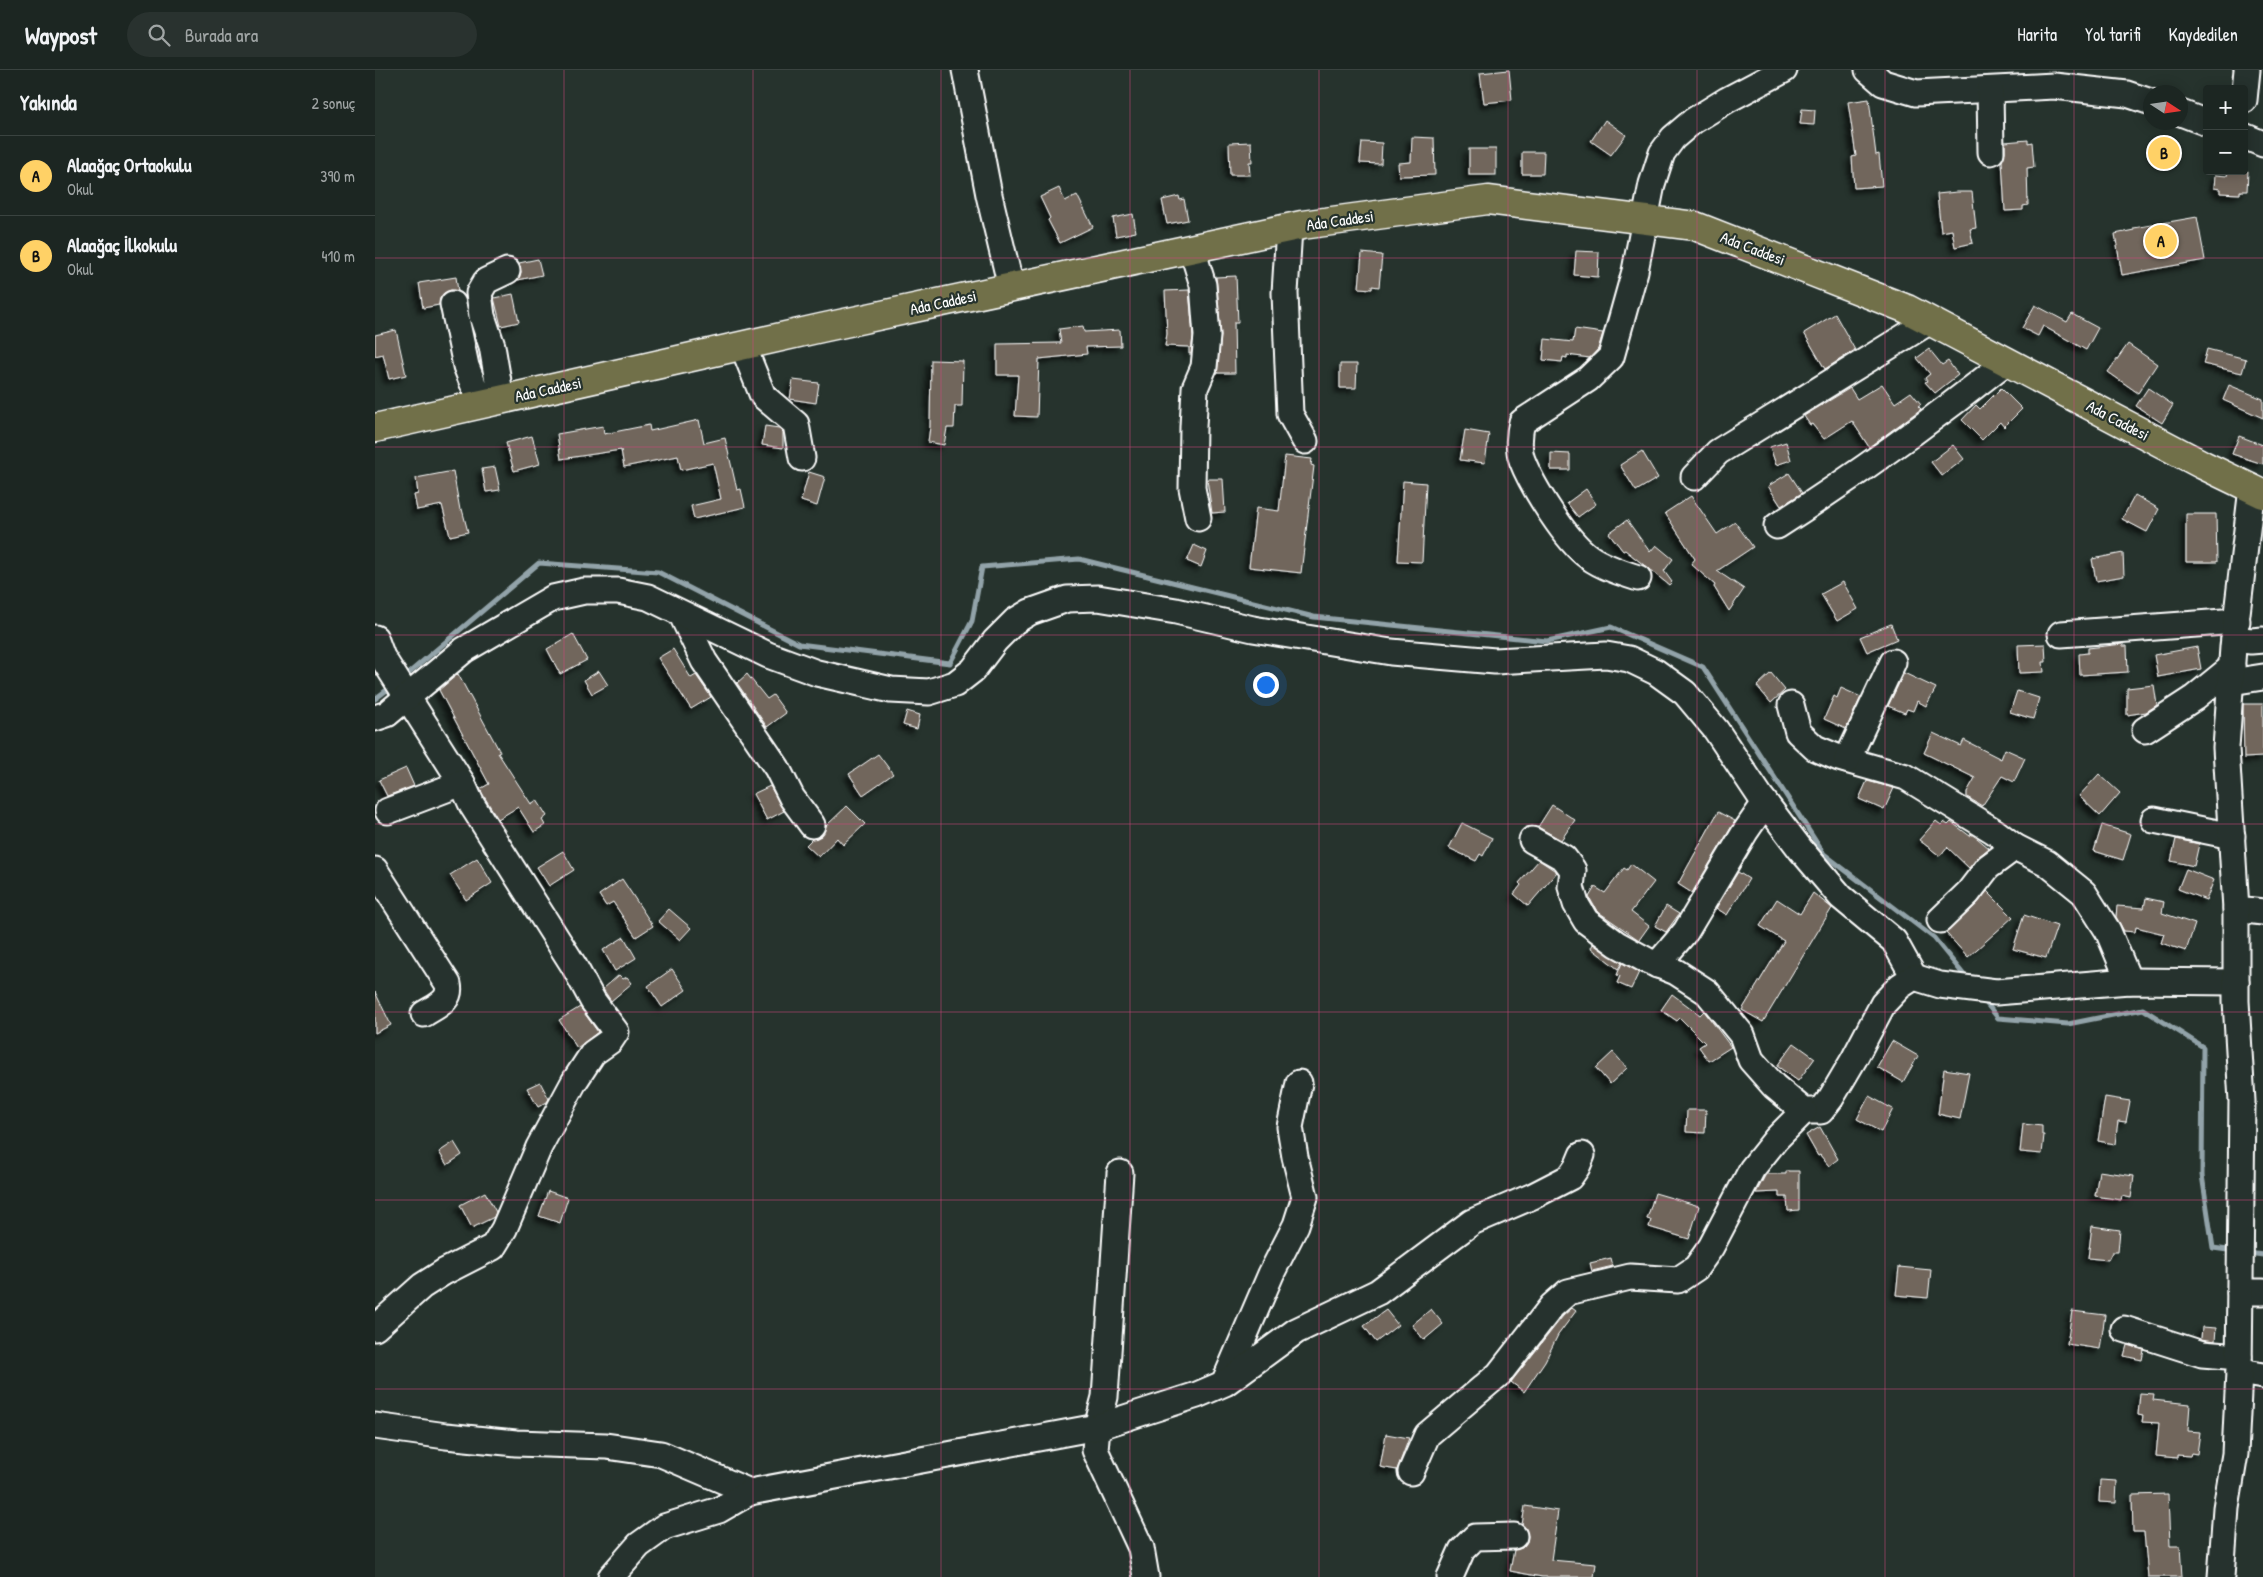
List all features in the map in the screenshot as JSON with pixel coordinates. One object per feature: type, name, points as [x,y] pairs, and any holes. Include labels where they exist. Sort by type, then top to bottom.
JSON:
[{"type":"main road","name":"Ada Caddesi","points":[[375,428],[1289,228],[1488,200],[1695,226],[1907,309],[2203,465],[2257,491]]},
{"type":"street","points":[[965,70],[989,195],[1011,288]]},
{"type":"street","points":[[1639,578],[1619,572],[1589,557],[1569,536],[1535,488],[1521,458],[1519,432],[1522,422],[1588,379],[1611,357],[1635,271],[1652,184],[1662,153],[1673,138],[1693,121],[1727,100],[1784,70]]},
{"type":"street","points":[[1868,70],[1883,83],[1916,93],[2053,86],[2127,94],[2143,99]]},
{"type":"street","points":[[2246,85],[2247,70]]},
{"type":"street","points":[[1990,90],[1991,152]]},
{"type":"street","points":[[2188,115],[2203,121]]},
{"type":"street","points":[[2248,138],[2263,144]]},
{"type":"street","points":[[1289,228],[1285,293],[1289,414],[1305,441]]},
{"type":"street","points":[[1192,249],[1203,285],[1207,336],[1204,367],[1195,388],[1193,427],[1192,488],[1198,518]]},
{"type":"street","points":[[491,402],[492,346],[482,316],[479,294],[486,281],[507,271]]},
{"type":"street","points":[[453,304],[466,366],[491,402]]},
{"type":"street","points":[[1694,477],[1718,452],[1930,321]]},
{"type":"street","points":[[743,346],[763,396],[795,424],[803,458]]},
{"type":"street","points":[[1777,526],[1839,486],[1940,415],[2007,362]]},
{"type":"street","points":[[2221,1577],[2226,1508],[2235,1454],[2239,1364],[2251,1292],[2236,982],[2236,909],[2227,748],[2231,674],[2236,630],[2257,491]]},
{"type":"street","points":[[375,718],[387,714],[464,650],[553,598],[584,591],[618,591],[648,597],[768,655],[817,674],[891,690],[929,692],[955,684],[973,670],[995,641],[1015,621],[1030,612],[1067,599],[1098,598],[1176,611],[1253,629],[1401,653],[1495,660],[1606,655],[1629,659],[1649,668],[1685,693],[1716,730],[1765,803],[1841,897],[1893,941],[1914,977],[1940,985],[1997,992],[2129,981],[2236,982]]},
{"type":"street","points":[[682,615],[704,660],[777,768],[792,798],[812,825]]},
{"type":"street","points":[[2061,634],[2236,630],[2251,641],[2263,640]]},
{"type":"street","points":[[375,638],[382,657],[462,783],[472,805],[574,966],[593,1001],[616,1032],[610,1041],[593,1054],[574,1082],[539,1147],[504,1229],[493,1247],[443,1272],[422,1286],[375,1328]]},
{"type":"street","points":[[1847,760],[1893,662]]},
{"type":"street","points":[[2145,730],[2231,674],[2263,677]]},
{"type":"street","points":[[1791,705],[1798,732],[1815,748],[1847,760],[1906,777],[1994,831],[2015,847],[2047,863],[2084,892],[2108,930],[2129,981]]},
{"type":"street","points":[[388,811],[462,783]]},
{"type":"street","points":[[1657,965],[1686,931],[1745,832],[1765,803]]},
{"type":"street","points":[[2154,820],[2232,836]]},
{"type":"street","points":[[1532,840],[1564,858],[1573,870],[1571,887],[1576,904],[1586,920],[1617,944],[1657,965],[1676,972],[1707,992],[1742,1035],[1751,1060],[1774,1086],[1804,1111],[1821,1111],[1854,1059],[1883,1004],[1900,986],[1914,977]]},
{"type":"street","points":[[1940,920],[1968,893],[1988,867],[2015,847]]},
{"type":"street","points":[[375,870],[448,984],[450,992],[446,1000],[423,1014]]},
{"type":"street","points":[[2236,909],[2263,912]]},
{"type":"street","points":[[1225,1382],[1271,1274],[1296,1225],[1305,1198],[1290,1127],[1299,1083]]},
{"type":"street","points":[[1411,1472],[1427,1435],[1499,1374],[1552,1306],[1568,1292],[1630,1277],[1678,1280],[1696,1268],[1711,1247],[1752,1170],[1776,1139],[1804,1111]]},
{"type":"street","points":[[611,1577],[639,1545],[664,1527],[719,1510],[750,1492],[1097,1427],[1197,1395],[1225,1382],[1296,1331],[1379,1292],[1472,1222],[1533,1196],[1569,1177],[1577,1167],[1582,1155]]},
{"type":"street","points":[[1120,1172],[1105,1397],[1097,1427],[1095,1450],[1141,1548],[1146,1577]]},
{"type":"street","points":[[2124,1329],[2239,1364],[2263,1376]]},
{"type":"street","points":[[375,1426],[516,1443],[606,1446],[661,1454],[750,1492]]},
{"type":"street","points":[[1450,1577],[1462,1550],[1475,1537],[1514,1536]]},
{"type":"building","points":[[1509,70],[1512,100],[1484,103],[1480,73]]},
{"type":"building","points":[[1869,99],[1876,155],[1879,154],[1882,186],[1854,188],[1852,157],[1856,156],[1848,102]]},
{"type":"building","points":[[1802,109],[1815,110],[1814,125],[1800,124]]},
{"type":"building","points":[[1605,120],[1626,135],[1611,155],[1591,141]]},
{"type":"building","points":[[1412,137],[1434,138],[1435,175],[1399,176],[1398,163],[1411,162]]},
{"type":"building","points":[[2028,140],[2028,143],[2032,142],[2034,167],[2027,168],[2028,205],[2023,206],[2023,210],[2005,211],[2002,161],[2005,152],[2005,142]]},
{"type":"building","points":[[1251,142],[1252,162],[1249,162],[1250,175],[1230,175],[1229,143]]},
{"type":"building","points":[[1362,142],[1382,143],[1381,164],[1360,163]]},
{"type":"building","points":[[1469,149],[1496,149],[1496,175],[1469,175]]},
{"type":"building","points":[[1522,152],[1544,152],[1543,174],[1522,174]]},
{"type":"building","points":[[2215,175],[2248,175],[2247,191],[2240,191],[2240,194],[2220,193],[2220,189],[2214,188]]},
{"type":"building","points":[[1059,188],[1065,201],[1077,195],[1093,227],[1060,243],[1048,220],[1050,218],[1040,197]]},
{"type":"building","points":[[1972,192],[1976,228],[1970,229],[1973,243],[1955,247],[1952,230],[1941,232],[1937,194]]},
{"type":"building","points":[[1179,196],[1180,200],[1184,199],[1188,220],[1167,224],[1162,200]]},
{"type":"building","points":[[1133,214],[1136,232],[1116,236],[1113,218]]},
{"type":"building","points":[[2197,217],[2205,260],[2122,275],[2115,234],[2134,230],[2134,228]]},
{"type":"building","points":[[1576,251],[1599,252],[1598,277],[1574,275]]},
{"type":"building","points":[[1362,253],[1382,255],[1379,287],[1372,286],[1372,289],[1359,288]]},
{"type":"building","points":[[538,259],[542,275],[518,280],[521,272],[519,263]]},
{"type":"building","points":[[1236,276],[1238,323],[1234,323],[1235,373],[1217,373],[1221,335],[1216,277]]},
{"type":"building","points":[[456,277],[458,291],[451,290],[444,293],[439,305],[423,308],[419,283]]},
{"type":"building","points":[[1189,290],[1193,336],[1191,354],[1189,354],[1189,347],[1165,346],[1167,334],[1165,291]]},
{"type":"building","points":[[513,294],[519,322],[501,326],[494,298]]},
{"type":"building","points":[[2035,305],[2067,322],[2072,314],[2098,328],[2086,350],[2043,326],[2038,336],[2022,328]]},
{"type":"building","points":[[1835,314],[1855,350],[1825,369],[1804,333]]},
{"type":"building","points":[[1083,326],[1084,332],[1120,330],[1121,346],[1086,347],[1087,354],[1039,359],[1037,417],[1015,416],[1018,375],[997,375],[997,344],[1061,343],[1059,329]]},
{"type":"building","points":[[1575,329],[1603,333],[1598,349],[1590,358],[1567,355],[1567,358],[1563,357],[1562,362],[1543,360],[1545,339],[1573,342]]},
{"type":"building","points":[[396,330],[406,375],[389,379],[383,354],[375,356],[375,335]]},
{"type":"building","points":[[2128,344],[2157,364],[2138,393],[2108,372]]},
{"type":"building","points":[[1929,349],[1942,365],[1948,361],[1958,375],[1935,393],[1925,382],[1927,381],[1925,378],[1930,374],[1917,358]]},
{"type":"building","points":[[2207,349],[2246,359],[2242,373],[2203,364]]},
{"type":"building","points":[[931,360],[963,361],[962,406],[955,406],[954,428],[947,428],[944,445],[928,442]]},
{"type":"building","points":[[1340,364],[1357,364],[1356,388],[1340,388]]},
{"type":"building","points":[[793,380],[819,383],[816,403],[790,399]]},
{"type":"building","points":[[1882,384],[1895,403],[1911,392],[1921,404],[1918,406],[1921,409],[1869,447],[1852,421],[1824,439],[1804,416],[1850,388],[1857,399]]},
{"type":"building","points":[[2229,385],[2263,399],[2263,418],[2223,400]]},
{"type":"building","points":[[2001,388],[2022,409],[2004,427],[2000,422],[1982,440],[1962,420],[1976,405],[1980,409]]},
{"type":"building","points":[[2148,388],[2173,405],[2162,423],[2136,406]]},
{"type":"building","points":[[699,420],[704,443],[725,438],[737,490],[741,489],[745,507],[694,519],[691,506],[721,499],[713,463],[681,470],[678,456],[624,467],[621,450],[561,459],[557,434],[603,426],[604,434],[649,425],[650,431]]},
{"type":"building","points":[[765,426],[779,428],[783,432],[783,448],[762,445]]},
{"type":"building","points":[[1465,430],[1489,434],[1485,463],[1460,460]]},
{"type":"building","points":[[532,436],[540,464],[514,471],[506,443]]},
{"type":"building","points":[[2239,436],[2263,445],[2263,464],[2232,454]]},
{"type":"building","points":[[1786,442],[1791,460],[1776,465],[1770,447]]},
{"type":"building","points":[[1953,445],[1964,459],[1942,476],[1931,462]]},
{"type":"building","points":[[1642,451],[1658,478],[1636,491],[1620,465]]},
{"type":"building","points":[[1551,453],[1570,454],[1570,470],[1551,470]]},
{"type":"building","points":[[1285,456],[1312,459],[1311,465],[1314,466],[1301,573],[1249,567],[1256,508],[1279,511]]},
{"type":"building","points":[[495,467],[500,490],[486,492],[482,469]]},
{"type":"building","points":[[453,471],[460,510],[462,509],[468,532],[450,536],[442,505],[417,510],[414,495],[418,494],[416,478]]},
{"type":"building","points":[[809,472],[825,477],[817,506],[801,501]]},
{"type":"building","points":[[1789,473],[1802,493],[1781,506],[1768,486]]},
{"type":"building","points":[[1207,479],[1223,479],[1225,512],[1212,513]]},
{"type":"building","points":[[1403,481],[1426,483],[1422,562],[1398,561]]},
{"type":"building","points":[[1586,489],[1596,504],[1578,517],[1567,503]]},
{"type":"building","points":[[2135,495],[2159,509],[2147,532],[2122,519]]},
{"type":"building","points":[[1691,496],[1717,534],[1735,522],[1753,547],[1717,571],[1744,589],[1729,611],[1714,587],[1715,585],[1691,564],[1695,559],[1665,513]]},
{"type":"building","points":[[2186,514],[2216,514],[2217,562],[2186,562]]},
{"type":"building","points":[[1627,520],[1650,552],[1656,545],[1673,559],[1664,571],[1672,582],[1669,585],[1625,550],[1623,551],[1609,533]]},
{"type":"building","points":[[1194,545],[1207,551],[1201,567],[1187,561]]},
{"type":"building","points":[[2123,553],[2124,576],[2096,581],[2092,559]]},
{"type":"building","points":[[1843,582],[1858,609],[1837,621],[1821,594]]},
{"type":"building","points":[[1891,624],[1897,639],[1867,652],[1860,637]]},
{"type":"building","points":[[573,634],[587,660],[560,674],[547,649]]},
{"type":"building","points":[[2045,644],[2046,662],[2043,662],[2044,672],[2019,673],[2018,645]]},
{"type":"building","points":[[2123,644],[2123,646],[2127,646],[2128,672],[2080,675],[2079,654],[2088,653],[2088,648]]},
{"type":"building","points":[[2197,647],[2201,669],[2158,677],[2154,655]]},
{"type":"building","points":[[673,649],[691,678],[696,675],[711,697],[691,709],[658,658]]},
{"type":"building","points":[[599,671],[608,685],[592,694],[584,680]]},
{"type":"building","points":[[1771,673],[1785,690],[1771,703],[1757,686]]},
{"type":"building","points":[[1904,673],[1936,688],[1926,706],[1917,701],[1913,711],[1907,709],[1905,713],[1888,706]]},
{"type":"building","points":[[458,674],[500,752],[498,753],[531,804],[537,800],[547,816],[542,820],[545,825],[534,832],[518,807],[498,819],[480,789],[489,784],[439,690]]},
{"type":"building","points":[[747,674],[767,699],[773,695],[786,713],[767,727],[737,683]]},
{"type":"building","points":[[2154,685],[2157,705],[2146,712],[2127,715],[2127,688]]},
{"type":"building","points":[[1841,688],[1861,697],[1846,729],[1824,719],[1834,696],[1837,698]]},
{"type":"building","points":[[2017,691],[2039,698],[2033,719],[2010,712]]},
{"type":"building","points":[[2243,704],[2263,704],[2263,757],[2244,758]]},
{"type":"building","points":[[907,711],[920,715],[917,729],[903,725]]},
{"type":"building","points":[[1933,733],[1961,746],[1964,740],[2001,759],[2005,749],[2025,758],[2014,782],[2002,776],[1982,806],[1967,797],[1967,792],[1975,778],[1924,753]]},
{"type":"building","points":[[878,754],[893,774],[863,795],[849,774]]},
{"type":"building","points":[[406,768],[414,786],[387,796],[379,780]]},
{"type":"building","points":[[2099,774],[2120,793],[2100,816],[2079,796]]},
{"type":"building","points":[[1867,781],[1894,788],[1884,810],[1859,799]]},
{"type":"building","points":[[770,786],[784,811],[767,820],[753,794]]},
{"type":"building","points":[[1552,805],[1575,820],[1561,840],[1538,827]]},
{"type":"building","points":[[847,806],[865,824],[843,845],[837,838],[819,857],[806,845],[812,839],[821,836],[826,826]]},
{"type":"building","points":[[1718,812],[1735,821],[1692,893],[1678,884]]},
{"type":"building","points":[[1936,821],[1941,825],[1944,822],[1948,825],[1951,822],[1989,848],[1969,868],[1947,847],[1940,856],[1919,840]]},
{"type":"building","points":[[1462,823],[1492,838],[1483,856],[1480,854],[1476,861],[1449,848]]},
{"type":"building","points":[[2102,825],[2131,834],[2123,860],[2094,851]]},
{"type":"building","points":[[2176,839],[2199,844],[2194,866],[2171,861]]},
{"type":"building","points":[[563,851],[574,870],[549,886],[537,867]]},
{"type":"building","points":[[477,858],[492,883],[466,900],[450,875]]},
{"type":"building","points":[[1539,860],[1557,872],[1528,906],[1514,894],[1521,885],[1519,883]]},
{"type":"building","points":[[1631,864],[1654,882],[1631,912],[1649,926],[1639,940],[1597,911],[1589,897],[1595,887],[1605,893],[1624,868],[1627,870]]},
{"type":"building","points":[[2186,869],[2214,880],[2206,900],[2178,889]]},
{"type":"building","points":[[1738,872],[1749,879],[1727,915],[1716,908]]},
{"type":"building","points":[[622,879],[653,926],[636,937],[613,902],[606,906],[599,895]]},
{"type":"building","points":[[1987,891],[2013,917],[1968,957],[1946,933],[1978,903]]},
{"type":"building","points":[[1813,893],[1832,908],[1763,1022],[1742,1010],[1784,941],[1760,926],[1777,899],[1800,914]]},
{"type":"building","points":[[2146,898],[2164,902],[2162,913],[2195,924],[2186,951],[2161,943],[2164,934],[2136,927],[2135,932],[2124,931],[2116,917],[2117,906],[2144,908]]},
{"type":"building","points":[[1666,906],[1679,914],[1666,932],[1655,926]]},
{"type":"building","points":[[669,909],[691,928],[680,940],[658,921]]},
{"type":"building","points":[[2024,915],[2057,926],[2046,958],[2013,949]]},
{"type":"building","points":[[624,937],[636,958],[615,971],[603,950]]},
{"type":"building","points":[[1593,944],[1622,963],[1618,969],[1591,948]]},
{"type":"building","points":[[1622,963],[1639,972],[1631,989],[1617,983],[1620,976],[1617,975]]},
{"type":"building","points":[[672,969],[686,990],[662,1007],[648,986]]},
{"type":"building","points":[[619,975],[623,979],[627,977],[632,983],[611,1001],[603,989]]},
{"type":"building","points":[[375,992],[391,1025],[375,1033]]},
{"type":"building","points":[[1672,994],[1700,1015],[1704,1011],[1731,1047],[1709,1061],[1699,1047],[1705,1043],[1680,1018],[1677,1021],[1661,1010]]},
{"type":"building","points":[[580,1007],[598,1032],[577,1048],[559,1020]]},
{"type":"building","points":[[1892,1041],[1918,1056],[1903,1082],[1877,1067]]},
{"type":"building","points":[[1794,1043],[1815,1058],[1798,1081],[1777,1066]]},
{"type":"building","points":[[1613,1052],[1627,1068],[1610,1084],[1596,1068]]},
{"type":"building","points":[[1944,1069],[1969,1073],[1960,1119],[1938,1114]]},
{"type":"building","points":[[540,1082],[549,1099],[538,1107],[527,1088]]},
{"type":"building","points":[[1869,1096],[1893,1109],[1881,1132],[1857,1119]]},
{"type":"building","points":[[2105,1097],[2130,1101],[2126,1122],[2118,1121],[2115,1144],[2098,1141]]},
{"type":"building","points":[[1687,1110],[1706,1110],[1705,1133],[1686,1132]]},
{"type":"building","points":[[2023,1124],[2042,1126],[2042,1135],[2044,1135],[2042,1154],[2020,1152]]},
{"type":"building","points":[[1820,1127],[1838,1159],[1829,1166],[1820,1155],[1818,1156],[1806,1135]]},
{"type":"building","points":[[454,1142],[462,1155],[447,1165],[439,1152]]},
{"type":"building","points":[[1786,1171],[1799,1171],[1799,1210],[1788,1211],[1787,1197],[1779,1197],[1779,1192],[1756,1193],[1766,1174],[1786,1174]]},
{"type":"building","points":[[2099,1171],[2134,1176],[2131,1198],[2122,1196],[2121,1200],[2095,1196]]},
{"type":"building","points":[[548,1191],[568,1198],[560,1223],[539,1216]]},
{"type":"building","points":[[485,1192],[496,1212],[494,1217],[472,1228],[460,1205]]},
{"type":"building","points":[[1655,1193],[1699,1206],[1689,1239],[1649,1227],[1651,1220],[1647,1219]]},
{"type":"building","points":[[2092,1226],[2120,1230],[2118,1252],[2112,1252],[2108,1260],[2088,1258]]},
{"type":"building","points":[[1611,1258],[1613,1266],[1592,1271],[1590,1263]]},
{"type":"building","points":[[1899,1267],[1931,1270],[1928,1298],[1896,1295]]},
{"type":"building","points":[[1572,1308],[1576,1311],[1558,1335],[1545,1361],[1524,1392],[1511,1382],[1563,1316]]},
{"type":"building","points":[[1431,1309],[1443,1324],[1424,1340],[1412,1325]]},
{"type":"building","points":[[1386,1310],[1398,1325],[1376,1342],[1364,1326]]},
{"type":"building","points":[[2072,1311],[2105,1315],[2100,1349],[2067,1344]]},
{"type":"building","points":[[2202,1327],[2216,1328],[2215,1341],[2201,1339]]},
{"type":"building","points":[[2127,1345],[2144,1350],[2142,1360],[2124,1356]]},
{"type":"building","points":[[2140,1393],[2154,1394],[2153,1400],[2190,1404],[2188,1431],[2200,1432],[2197,1454],[2191,1453],[2190,1456],[2177,1455],[2177,1458],[2156,1456],[2159,1423],[2142,1422],[2143,1416],[2138,1415]]},
{"type":"building","points":[[1386,1434],[1409,1438],[1397,1470],[1380,1467]]},
{"type":"building","points":[[2100,1480],[2117,1481],[2116,1503],[2099,1502]]},
{"type":"building","points":[[2168,1494],[2170,1546],[2180,1546],[2182,1577],[2148,1577],[2144,1532],[2133,1532],[2132,1495]]},
{"type":"building","points":[[1525,1506],[1558,1511],[1551,1560],[1596,1564],[1594,1577],[1542,1577],[1510,1571],[1514,1550],[1522,1548],[1527,1542],[1526,1529],[1522,1525]]},
{"type":"waterway","points":[[403,678],[539,563],[658,572],[799,644],[950,663],[972,621],[982,567],[1079,559],[1314,617],[1547,641],[1611,627],[1703,667],[1824,854],[1934,938],[1968,980]]},
{"type":"waterway","points":[[375,699],[392,686]]},
{"type":"waterway","points":[[1982,998],[1998,1018],[2068,1024],[2143,1009],[2203,1047],[2202,1175],[2213,1248],[2235,1251]]},
{"type":"waterway","points":[[2248,1253],[2263,1255]]},
{"type":"place","name":"Alaağaç İlkokulu","points":[[2164,153]]},
{"type":"place","name":"Alaağaç Ortaokulu","points":[[2161,241]]}]
